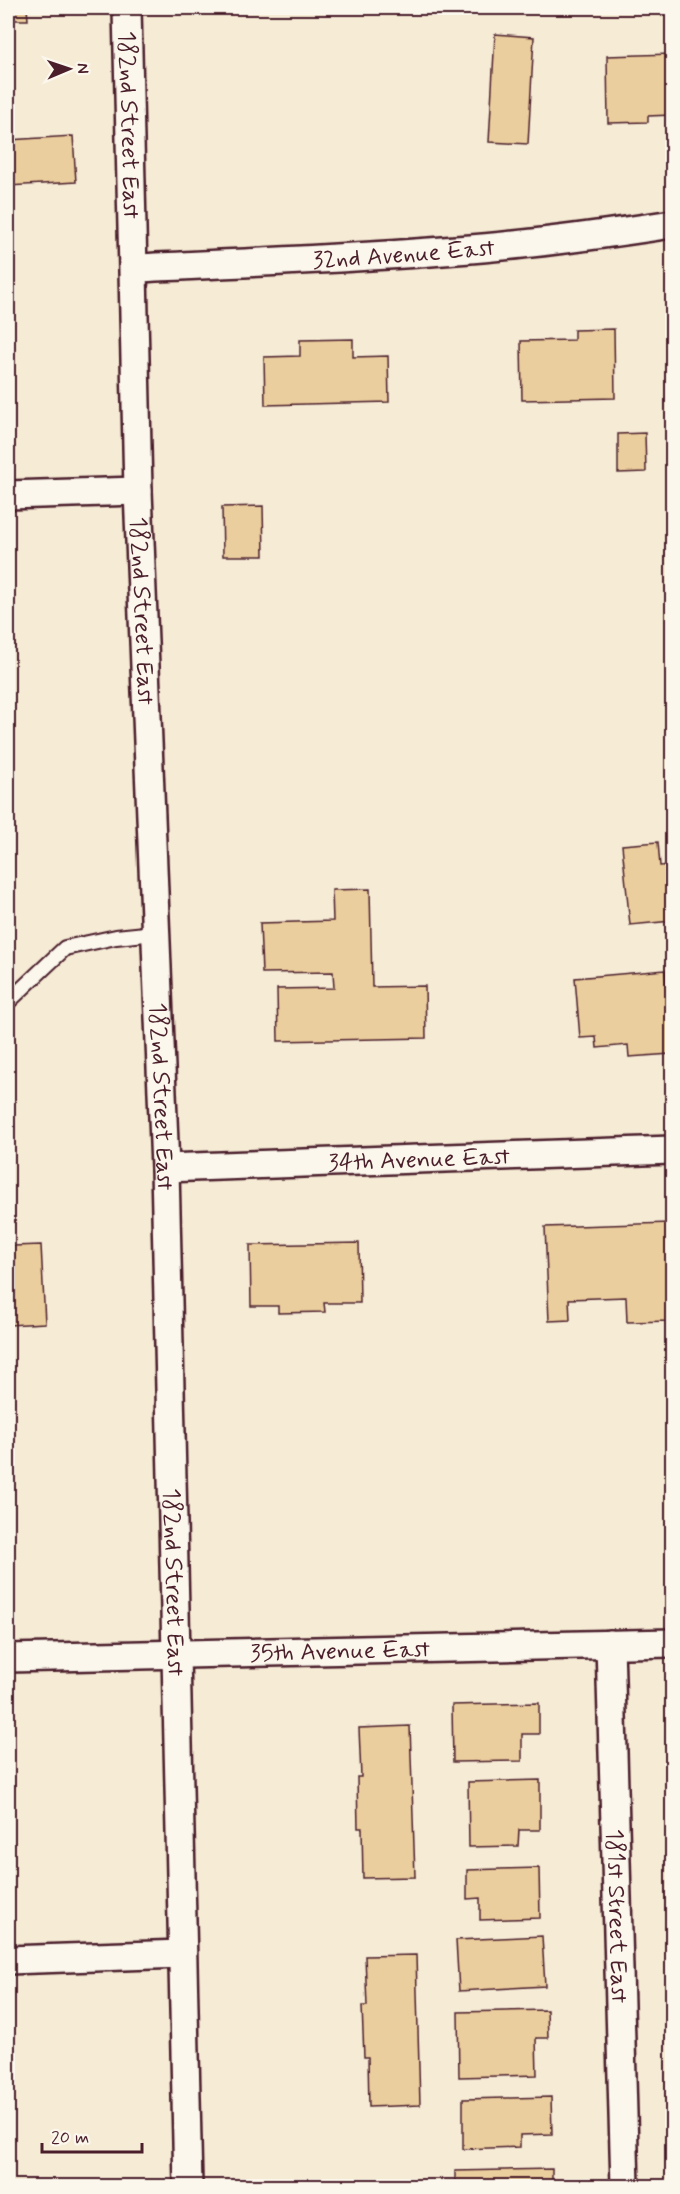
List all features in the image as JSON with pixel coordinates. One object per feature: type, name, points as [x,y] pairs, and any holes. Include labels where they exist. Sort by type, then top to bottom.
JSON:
[{"type":"street","name":"182nd Street East","points":[[128,8],[138,491],[165,1168],[188,2187]]},
{"type":"street","name":"32nd Avenue East","points":[[134,268],[459,250],[582,237],[672,224]]},
{"type":"street","points":[[8,495],[138,491]]},
{"type":"street","name":"34th Avenue East","points":[[165,1168],[672,1150]]},
{"type":"street","name":"35th Avenue East","points":[[8,1658],[672,1643]]},
{"type":"street","name":"181st Street East","points":[[610,1644],[625,2187]]},
{"type":"street","points":[[8,1960],[182,1954]]},
{"type":"lane","points":[[8,1002],[65,948],[117,937],[155,933]]},
{"type":"building","points":[[8,8],[27,8],[28,20],[8,20]]},
{"type":"building","points":[[364,8],[424,8],[423,13],[364,11]]},
{"type":"building","points":[[495,34],[534,37],[528,144],[489,142]]},
{"type":"building","points":[[672,54],[672,115],[648,116],[648,122],[608,123],[607,56]]},
{"type":"building","points":[[73,136],[76,182],[8,186],[8,140]]},
{"type":"building","points":[[614,329],[615,398],[522,400],[521,341],[574,340],[574,330]]},
{"type":"building","points":[[353,339],[353,357],[388,356],[389,402],[265,405],[264,357],[300,356],[300,340]]},
{"type":"building","points":[[645,433],[646,472],[618,473],[618,434]]},
{"type":"building","points":[[263,506],[264,556],[223,556],[222,507]]},
{"type":"building","points":[[658,842],[660,866],[672,865],[672,921],[630,925],[622,845]]},
{"type":"building","points":[[370,889],[372,987],[425,986],[426,1038],[278,1041],[277,989],[334,988],[333,972],[262,973],[260,923],[333,921],[332,890]]},
{"type":"building","points":[[665,970],[671,1054],[629,1057],[628,1045],[597,1048],[596,1037],[580,1038],[575,978]]},
{"type":"building","points":[[670,1223],[672,1321],[627,1322],[626,1297],[569,1299],[570,1320],[549,1321],[545,1227]]},
{"type":"building","points":[[359,1243],[360,1303],[324,1303],[325,1312],[278,1313],[278,1306],[251,1306],[250,1245]]},
{"type":"building","points":[[41,1245],[45,1323],[8,1325],[8,1261],[14,1260],[13,1246]]},
{"type":"building","points":[[539,1703],[539,1734],[522,1734],[522,1761],[453,1762],[452,1705]]},
{"type":"building","points":[[410,1726],[415,1877],[363,1878],[362,1828],[358,1828],[357,1777],[361,1777],[359,1728]]},
{"type":"building","points":[[540,1780],[540,1830],[519,1830],[518,1846],[469,1847],[468,1782]]},
{"type":"building","points":[[539,1868],[540,1918],[480,1920],[480,1898],[467,1899],[467,1870]]},
{"type":"building","points":[[542,1936],[545,1986],[459,1991],[456,1940]]},
{"type":"building","points":[[416,1955],[420,2105],[369,2107],[368,2057],[364,2057],[362,2006],[367,2006],[365,1956]]},
{"type":"building","points":[[547,2010],[548,2038],[536,2038],[537,2075],[459,2077],[458,2012]]},
{"type":"building","points":[[551,2097],[552,2134],[520,2135],[520,2147],[463,2149],[463,2099]]},
{"type":"building","points":[[552,2169],[552,2186],[455,2186],[455,2171]]}]
